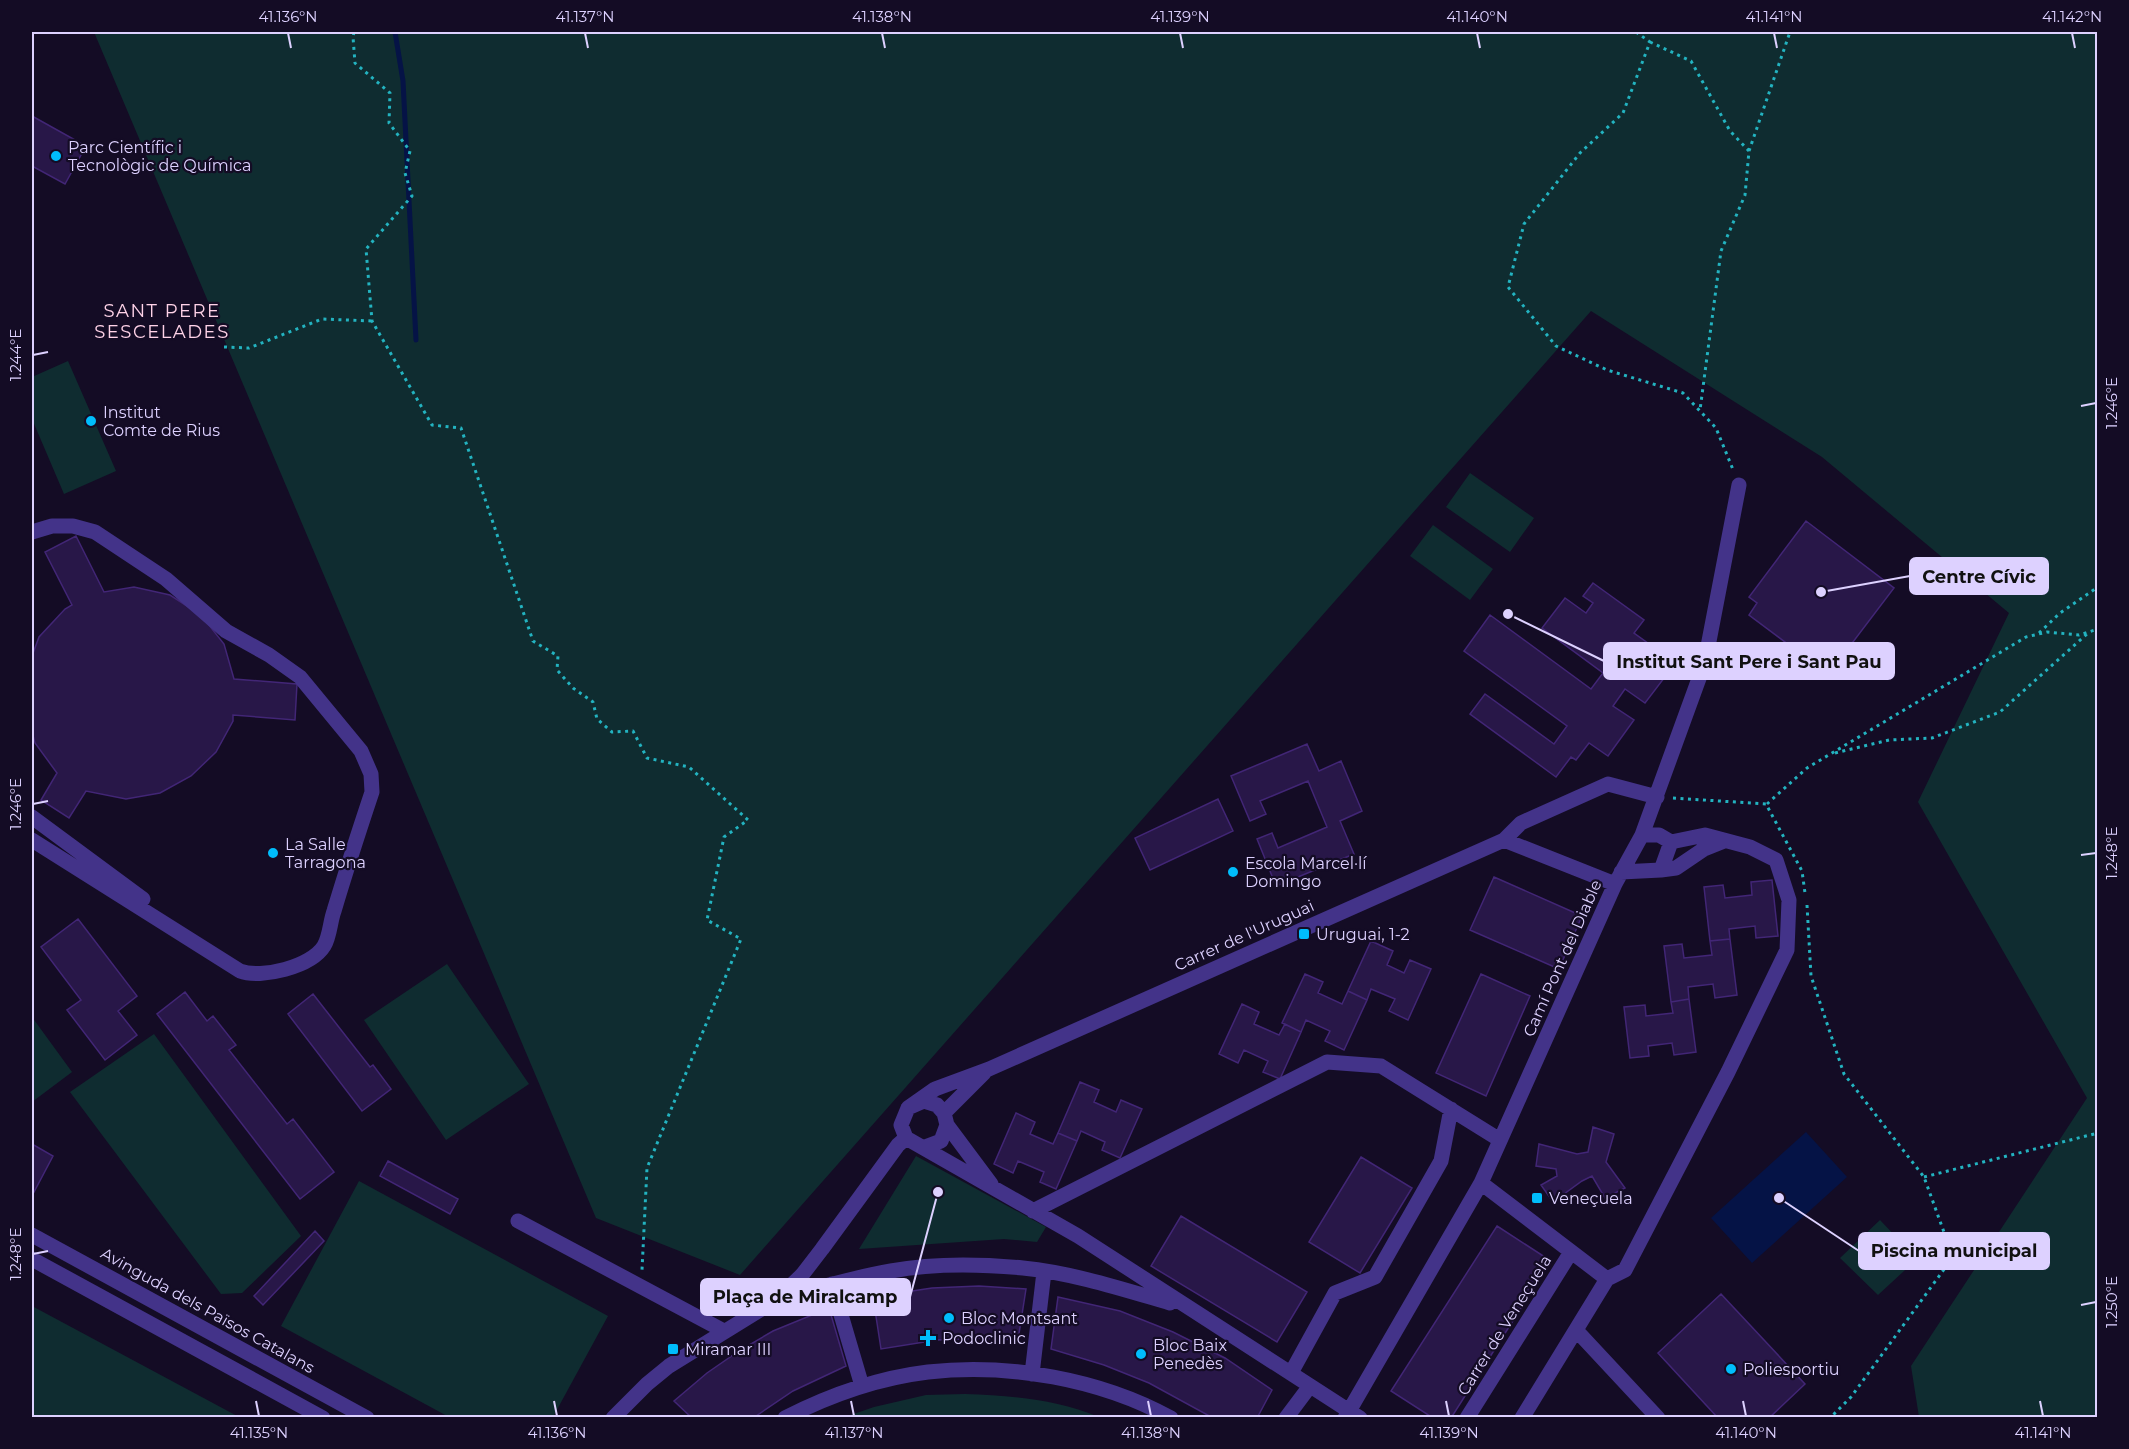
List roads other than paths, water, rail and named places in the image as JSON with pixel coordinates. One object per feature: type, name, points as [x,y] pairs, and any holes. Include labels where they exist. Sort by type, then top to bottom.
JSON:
[{"type":"street","name":"Camí Pont del Diable","points":[[1352,1416],[1481,1183],[1618,878],[1642,835],[1705,662],[1739,485]]},
{"type":"street","points":[[32,531],[52,526],[73,526],[95,532],[166,579],[226,631],[269,655],[300,677],[361,751],[371,774],[372,792],[324,945],[316,956],[262,975],[249,975],[240,971],[32,840]]},
{"type":"street","name":"Carrer de l'Uruguai","points":[[908,1108],[935,1089],[989,1068],[1504,840],[1521,823],[1608,784],[1657,796]]},
{"type":"street","points":[[32,817],[240,971]]},
{"type":"street","points":[[1522,1418],[1607,1279],[1625,1270],[1728,1072],[1787,950],[1789,900],[1776,860],[1750,848],[1705,835],[1671,842],[1659,835],[1642,835]]},
{"type":"street","points":[[1504,840],[1618,878],[1676,868],[1704,849],[1724,841]]},
{"type":"street","points":[[1661,870],[1671,842]]},
{"type":"street","points":[[1033,1210],[1327,1062],[1381,1066],[1500,1140]]},
{"type":"street","points":[[924,1147],[940,1141],[946,1119],[989,1068]]},
{"type":"street","points":[[994,1189],[937,1105],[924,1101],[908,1108],[901,1125],[906,1138],[924,1147],[994,1189],[1078,1236],[1185,1307],[1291,1373],[1352,1416]]},
{"type":"street","points":[[1291,1373],[1335,1293],[1375,1277],[1442,1161],[1451,1110]]},
{"type":"street","points":[[613,1418],[669,1366],[776,1300],[802,1275],[898,1145],[906,1138]]},
{"type":"street","name":"Carrer de Veneçuela","points":[[1481,1183],[1607,1279]]},
{"type":"street","points":[[518,1221],[724,1331]]},
{"type":"street","name":"Avinguda dels Països Catalans","points":[[32,1235],[367,1418]]},
{"type":"street","name":"Carrer de Veneçuela","points":[[1467,1418],[1571,1252]]},
{"type":"street","points":[[32,1259],[323,1418]]},
{"type":"street","points":[[776,1300],[832,1284],[892,1271],[936,1266],[1013,1268],[1044,1272],[1093,1281],[1185,1307]]},
{"type":"street","points":[[1032,1374],[1044,1272]]},
{"type":"street","points":[[832,1284],[862,1386]]},
{"type":"street","points":[[1576,1330],[1658,1418]]},
{"type":"street","points":[[785,1418],[815,1403],[862,1386],[928,1372],[978,1370],[1064,1378],[1100,1388],[1172,1418]]},
{"type":"street","points":[[1286,1418],[1310,1386]]},
{"type":"waterway","points":[[395,32],[403,81],[416,340]]},
{"type":"place","name":"Parc Científic i Tecnològic de Química","points":[[56,156]]},
{"type":"place","name":"Institut Comte de Rius","points":[[91,421]]},
{"type":"place","name":"Centre Cívic","points":[[1821,592]]},
{"type":"place","name":"Institut Sant Pere i Sant Pau","points":[[1508,614]]},
{"type":"place","name":"La Salle Tarragona","points":[[273,853]]},
{"type":"place","name":"Escola Marcel·lí Domingo","points":[[1233,872]]},
{"type":"place","name":"Uruguai, 1-2","points":[[1304,934]]},
{"type":"place","name":"Plaça de Miralcamp","points":[[938,1192]]},
{"type":"place","name":"Veneçuela","points":[[1537,1198]]},
{"type":"place","name":"Piscina municipal","points":[[1779,1198]]},
{"type":"place","name":"Bloc Montsant","points":[[949,1318]]},
{"type":"place","name":"Podoclinic","points":[[928,1338]]},
{"type":"place","name":"Miramar III","points":[[673,1349]]},
{"type":"place","name":"Bloc Baix Penedès","points":[[1141,1354]]},
{"type":"place","name":"Poliesportiu","points":[[1731,1369]]},
{"type":"district","name":"SANT PERE SESCELADES","points":[[162,321]]}]
